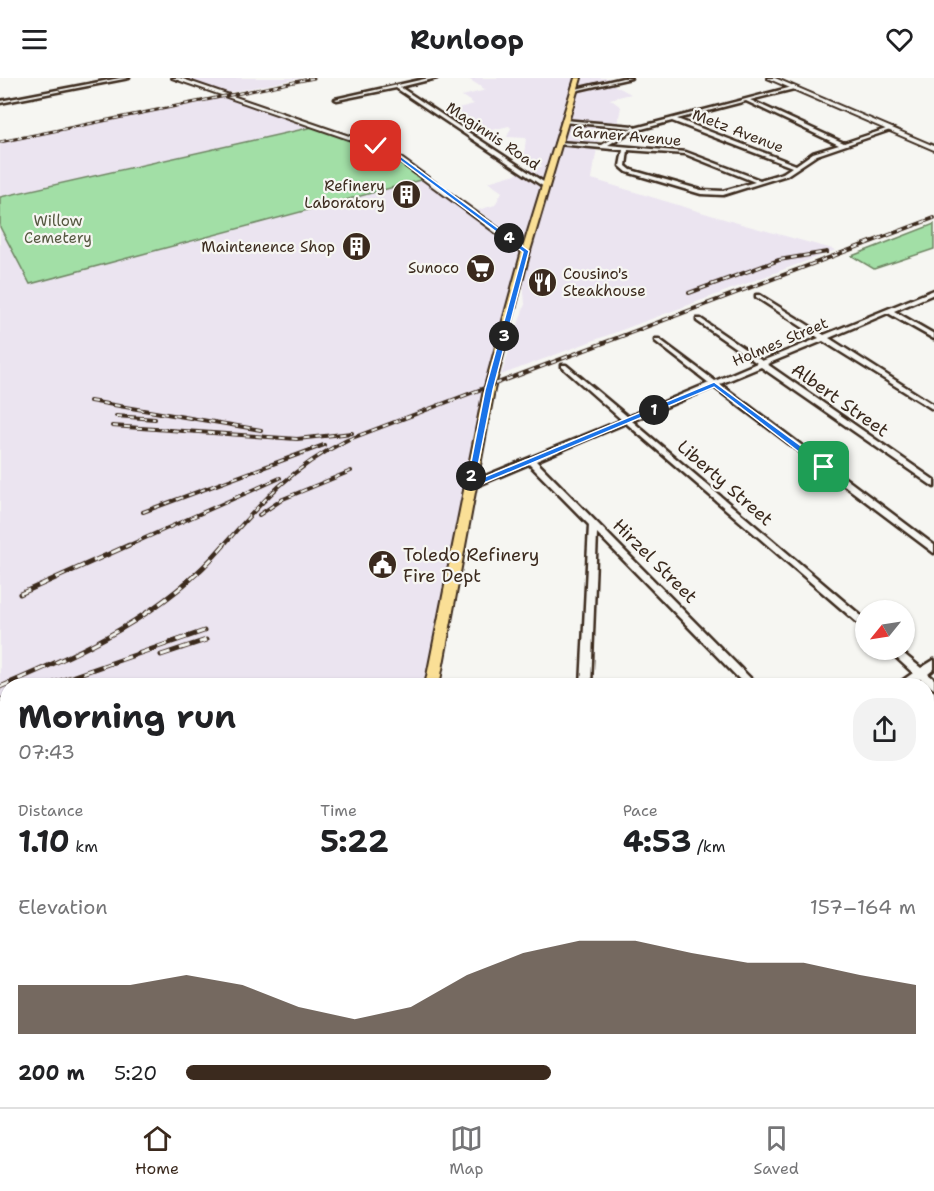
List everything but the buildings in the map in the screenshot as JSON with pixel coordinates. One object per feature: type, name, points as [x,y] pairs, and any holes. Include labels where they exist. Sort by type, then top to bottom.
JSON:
[{"type":"main road","points":[[433,678],[489,390],[526,251],[578,78]]},
{"type":"street","points":[[0,102],[127,78]]},
{"type":"street","points":[[175,78],[388,151],[526,251]]},
{"type":"street","points":[[337,99],[435,78]]},
{"type":"street","points":[[574,90],[629,78]]},
{"type":"street","points":[[770,78],[934,148]]},
{"type":"street","name":"Maginnis Road","points":[[396,86],[546,186]]},
{"type":"street","points":[[604,146],[625,132],[792,87]]},
{"type":"street","points":[[746,100],[843,145]]},
{"type":"street","name":"Metz Avenue","points":[[672,119],[795,166]]},
{"type":"street","points":[[564,121],[642,128]]},
{"type":"street","points":[[626,148],[623,164],[627,170],[701,192],[723,193],[785,174],[812,155],[891,129]]},
{"type":"street","name":"Garner Avenue","points":[[558,142],[694,155],[760,182]]},
{"type":"street","name":"Holmes Street","points":[[469,486],[532,462],[934,292]]},
{"type":"street","points":[[758,296],[934,408]]},
{"type":"street","points":[[889,311],[934,337]]},
{"type":"street","name":"Albert Street","points":[[699,320],[934,484]]},
{"type":"street","points":[[657,340],[934,550]]},
{"type":"street","name":"Liberty Street","points":[[564,366],[855,617]]},
{"type":"street","name":"Hirzel Street","points":[[532,462],[745,678]]},
{"type":"street","points":[[586,678],[593,524]]},
{"type":"street","points":[[905,660],[926,678]]},
{"type":"street","points":[[914,678],[934,664]]},
{"type":"shaded area","points":[[183,78],[301,78],[227,93]]},
{"type":"shaded area","points":[[467,78],[613,78],[612,84],[631,94],[610,99],[621,107],[618,122],[601,121],[592,179],[836,250],[501,375],[525,304],[522,270],[490,385],[434,678],[0,678],[0,227],[30,284],[428,178],[521,246],[520,242],[478,210],[495,205],[502,192],[488,182],[543,166],[524,156],[526,138],[507,137],[511,128],[509,126],[475,134],[442,112],[474,104],[462,96],[486,90]]},
{"type":"shaded area","points":[[226,96],[317,126],[0,197],[0,142]]},
{"type":"green space","name":"Willow Cemetery","points":[[317,126],[388,151],[428,178],[30,284],[0,227],[0,197]]},
{"type":"green space","points":[[934,224],[934,249],[874,269],[852,256]]},
{"type":"railway","points":[[0,142],[314,78]]},
{"type":"railway","points":[[222,547],[293,474],[347,440],[934,218]]},
{"type":"railway","points":[[689,293],[779,260],[827,252]]},
{"type":"railway","points":[[90,401],[261,430]]},
{"type":"railway","points":[[116,416],[155,419]]},
{"type":"railway","points":[[112,426],[297,439],[352,433]]},
{"type":"railway","points":[[143,512],[324,445]]},
{"type":"railway","points":[[259,515],[283,499],[351,471]]},
{"type":"railway","points":[[125,547],[280,478]]},
{"type":"railway","points":[[20,594],[129,545]]},
{"type":"railway","points":[[21,678],[92,645],[149,611],[201,570],[224,545]]},
{"type":"railway","points":[[68,678],[204,631]]},
{"type":"railway","points":[[161,655],[206,640]]},
{"type":"place","name":"Refinery Laboratory","points":[[406,195]]},
{"type":"place","name":"Maintenence Shop","points":[[356,247]]},
{"type":"place","name":"Sunoco","points":[[480,268]]},
{"type":"place","name":"Cousino's Steakhouse","points":[[542,283]]},
{"type":"place","name":"Toledo Refinery Fire Dept","points":[[382,565]]},
{"type":"route","points":[[376,146],[399,157],[526,251],[489,390],[469,486],[532,462],[714,384],[824,467]]}]
